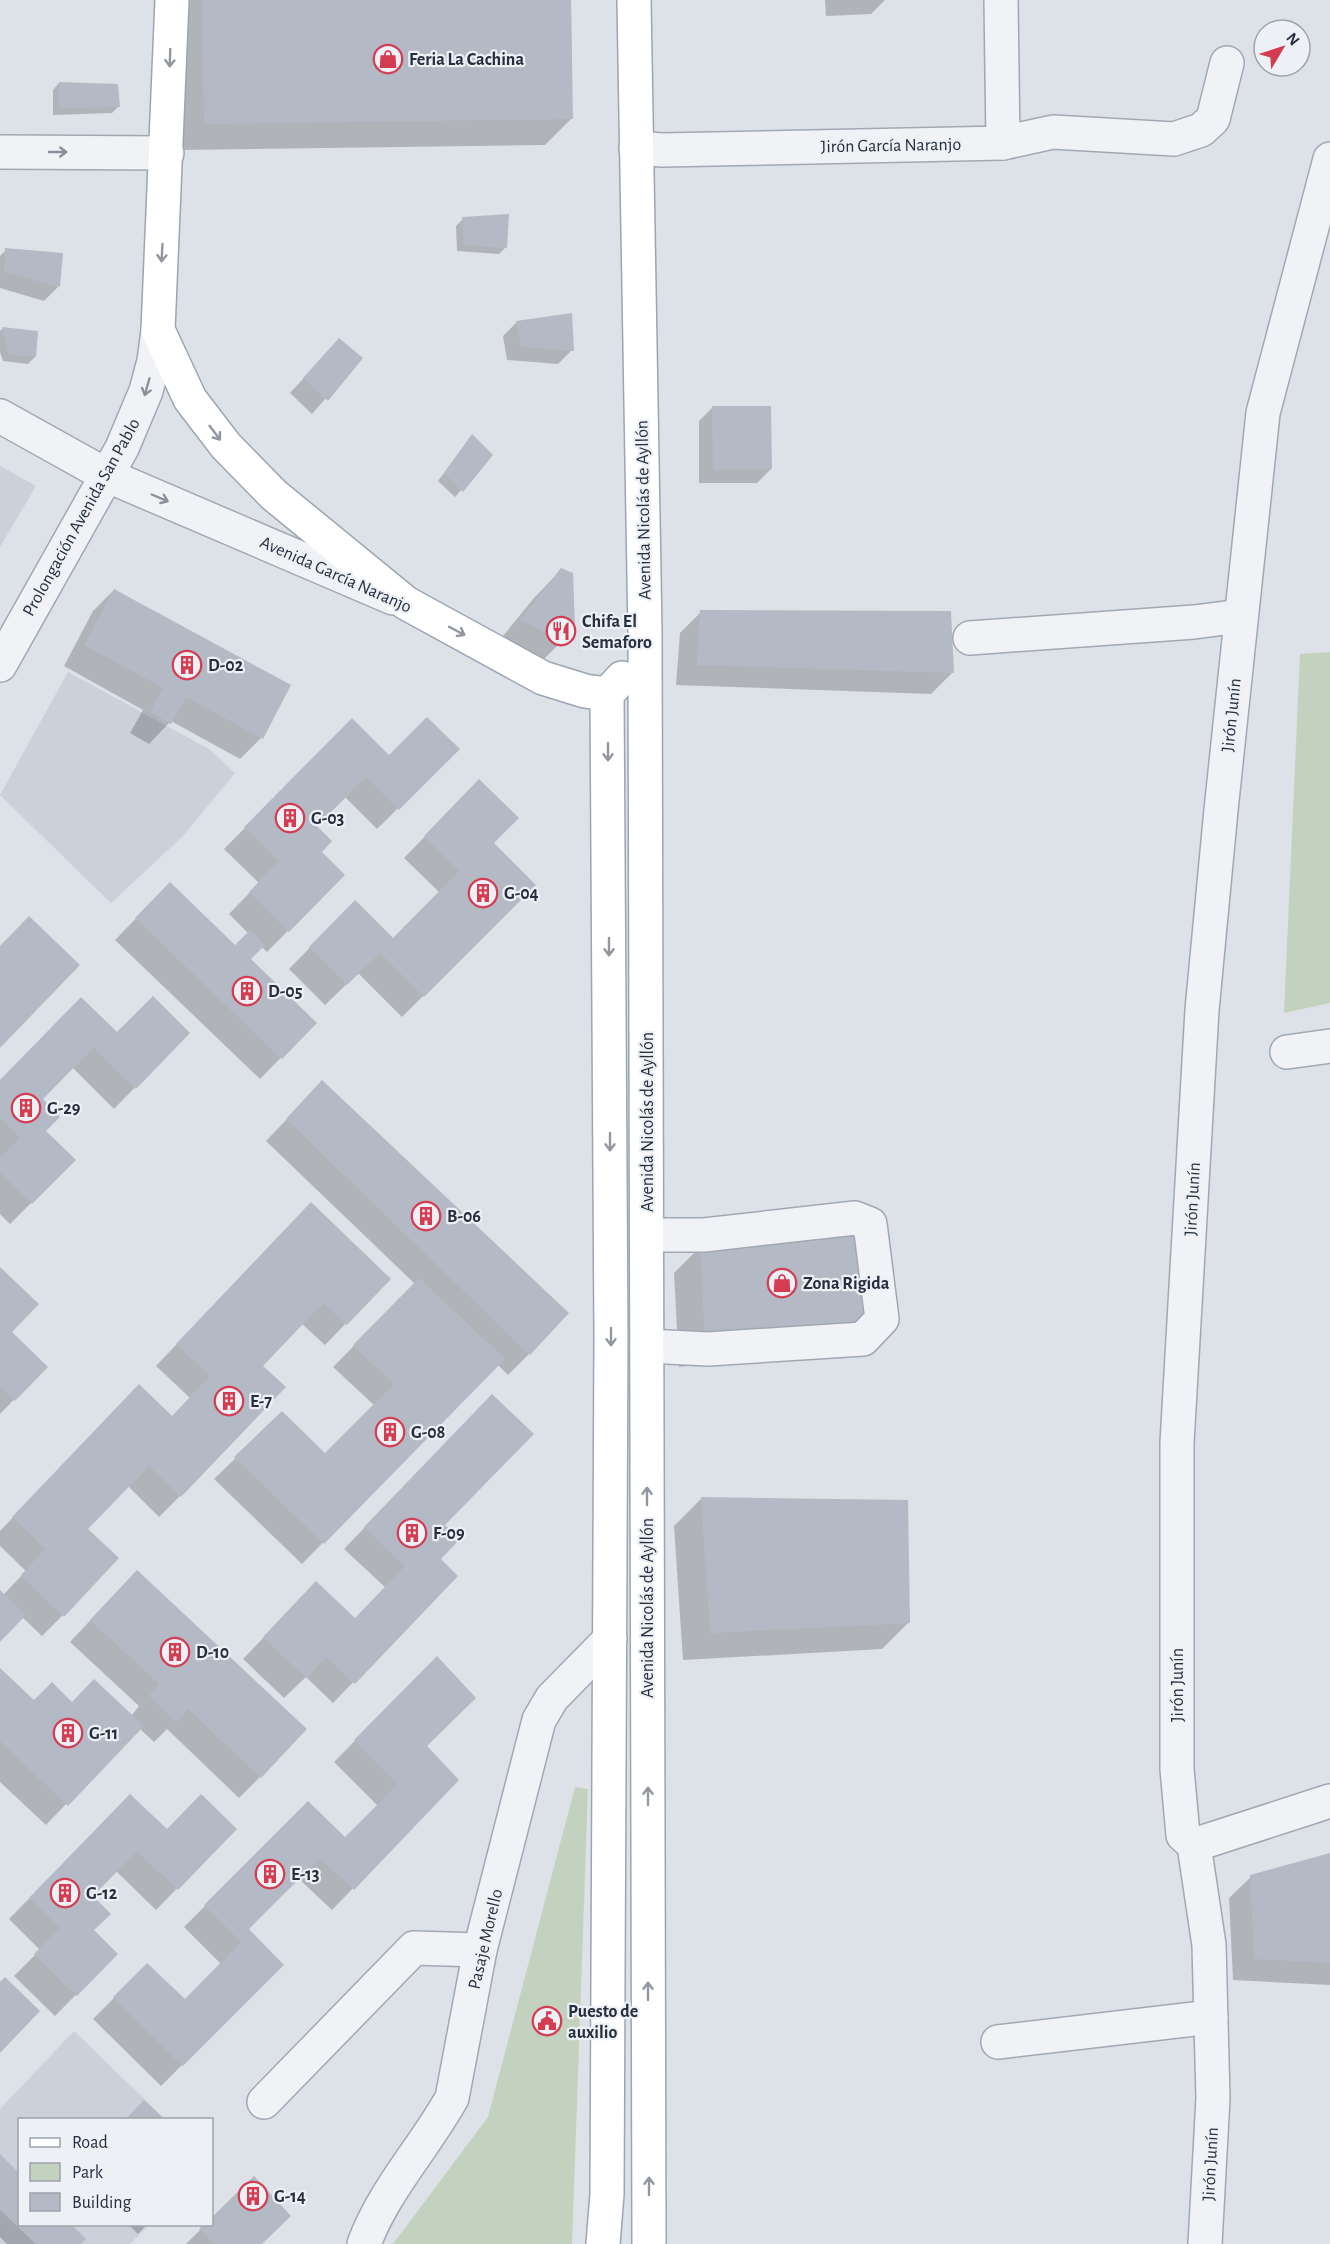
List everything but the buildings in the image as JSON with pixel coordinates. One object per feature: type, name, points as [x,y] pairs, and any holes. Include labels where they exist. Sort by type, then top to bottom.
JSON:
[{"type":"main road","name":"Prolongación Avenida San Pablo","points":[[172,0],[158,330],[190,399],[226,446],[274,495],[406,603]]},
{"type":"main road","name":"Avenida Nicolás de Ayllón","points":[[634,0],[645,633],[649,2244]]},
{"type":"main road","name":"Avenida García Naranjo","points":[[406,603],[543,678],[585,691],[608,694]]},
{"type":"main road","points":[[608,694],[635,661],[645,633]]},
{"type":"main road","name":"Avenida Nicolás de Ayllón","points":[[603,2244],[607,2182],[610,1639],[608,694]]},
{"type":"street","points":[[1001,0],[1003,143]]},
{"type":"street","name":"Jirón García Naranjo","points":[[636,148],[662,150],[1003,143],[1053,132],[1174,139],[1201,130],[1213,119],[1227,63]]},
{"type":"street","points":[[0,152],[167,153]]},
{"type":"street","name":"Jirón Junín","points":[[1205,2244],[1213,2098],[1209,1945],[1194,1845],[1183,1835],[1177,1769],[1177,1443],[1202,1010],[1263,413],[1330,159]]},
{"type":"street","name":"Prolongación Avenida San Pablo","points":[[0,665],[122,448],[146,391],[154,361],[158,330]]},
{"type":"street","name":"Avenida García Naranjo","points":[[0,416],[106,475],[406,603]]},
{"type":"street","points":[[970,638],[1194,622],[1241,616]]},
{"type":"street","points":[[1287,1052],[1330,1046]]},
{"type":"street","points":[[647,1235],[704,1234],[855,1218],[870,1224],[882,1319],[863,1339],[708,1349],[647,1346]]},
{"type":"street","name":"Pasaje Morello","points":[[364,2244],[377,2214],[452,2098],[480,1950],[539,1720],[552,1698],[610,1639]]},
{"type":"street","points":[[1194,1845],[1330,1801]]},
{"type":"street","points":[[264,2102],[414,1948],[480,1950]]},
{"type":"street","points":[[998,2042],[1211,2017]]},
{"type":"shaded area","points":[[0,466],[36,486],[0,547]]},
{"type":"shaded area","points":[[68,672],[209,749],[235,773],[183,836],[111,903],[0,795]]},
{"type":"shaded area","points":[[74,2031],[164,2118],[18,2118],[18,2226],[148,2226],[130,2244],[0,2244],[0,2109]]},
{"type":"green space","points":[[1330,652],[1330,1003],[1284,1013],[1300,654]]},
{"type":"green space","points":[[575,1787],[588,1789],[572,2244],[393,2244],[488,2117]]},
{"type":"place","name":"Feria La Cachina","points":[[388,59]]},
{"type":"place","name":"Chifa El Semaforo","points":[[561,631]]},
{"type":"place","name":"D-02","points":[[187,665]]},
{"type":"place","name":"G-03","points":[[290,818]]},
{"type":"place","name":"G-04","points":[[483,893]]},
{"type":"place","name":"D-05","points":[[247,991]]},
{"type":"place","name":"G-29","points":[[26,1108]]},
{"type":"place","name":"B-06","points":[[426,1216]]},
{"type":"place","name":"Zona Rigida","points":[[782,1283]]},
{"type":"place","name":"E-7","points":[[229,1401]]},
{"type":"place","name":"G-08","points":[[390,1432]]},
{"type":"place","name":"F-09","points":[[412,1533]]},
{"type":"place","name":"D-10","points":[[175,1652]]},
{"type":"place","name":"G-11","points":[[68,1733]]},
{"type":"place","name":"E-13","points":[[270,1874]]},
{"type":"place","name":"G-12","points":[[65,1893]]},
{"type":"place","name":"Puesto de auxilio","points":[[547,2021]]},
{"type":"place","name":"G-14","points":[[253,2196]]}]
